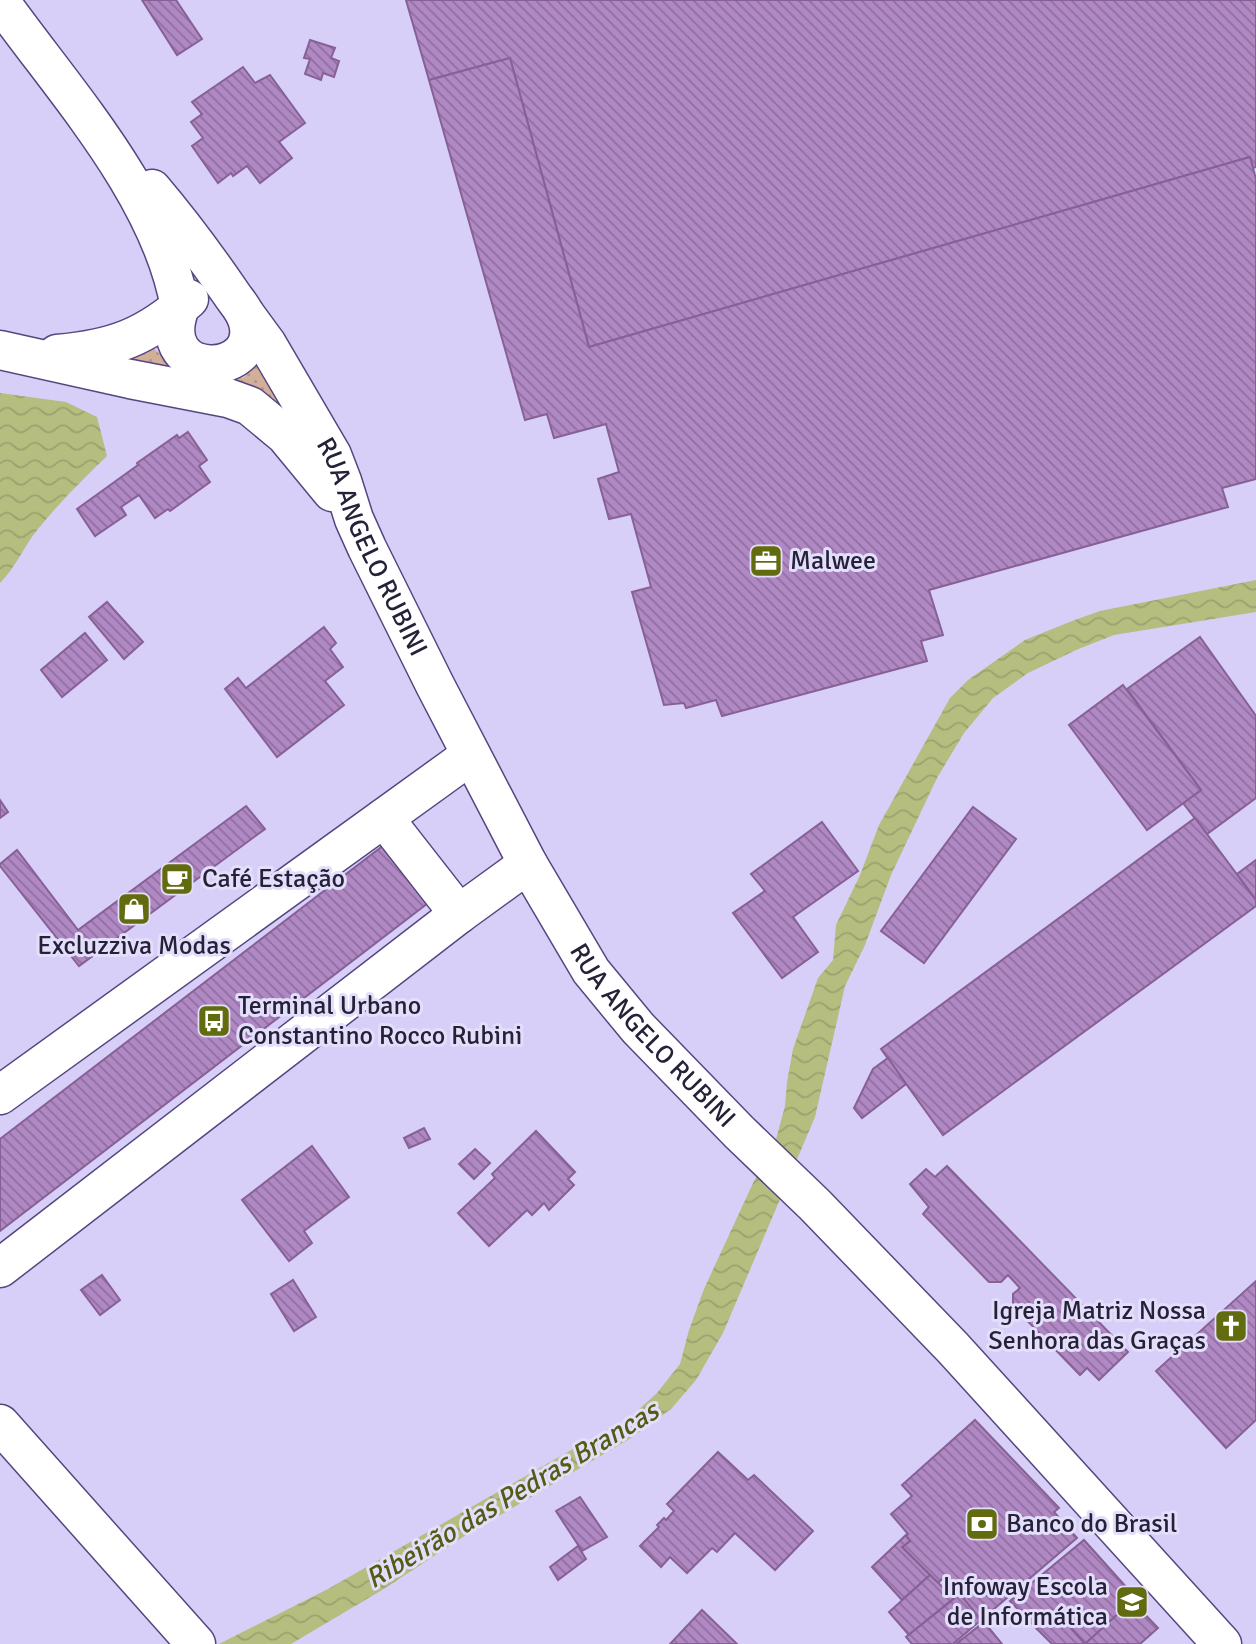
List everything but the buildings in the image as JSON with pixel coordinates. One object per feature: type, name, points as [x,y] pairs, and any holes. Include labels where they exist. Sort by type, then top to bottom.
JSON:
[{"type":"main road","points":[[0,1],[121,164],[161,242],[180,307],[175,328],[182,351],[201,365],[213,366],[234,360],[242,352],[249,331],[240,307],[226,295],[202,292],[191,297],[180,307],[159,325],[127,340],[82,352],[17,353]]},
{"type":"main road","name":"RUA ANGELO RUBINI","points":[[121,164],[145,181],[169,210],[267,344],[332,455],[354,519],[471,755],[528,864],[592,971],[638,1028],[953,1348],[1222,1644]]},
{"type":"main road","points":[[17,353],[228,398],[250,406],[285,435],[354,519]]},
{"type":"main road","points":[[0,1095],[471,755]]},
{"type":"main road","points":[[384,817],[459,914]]},
{"type":"main road","points":[[1,1265],[528,864]]},
{"type":"main road","points":[[0,1424],[190,1637]]},
{"type":"shaded area","points":[[152,347],[173,365],[243,378],[259,364],[313,446],[271,400],[250,384],[103,358]]},
{"type":"water","points":[[0,393],[66,402],[97,417],[107,456],[46,519],[0,583]]},
{"type":"water","name":"Ribeirão das Pedras Brancas","points":[[1256,580],[1256,612],[1114,635],[1076,650],[1028,673],[993,698],[964,733],[937,778],[891,875],[865,945],[845,986],[815,1117],[723,1333],[696,1380],[671,1409],[631,1438],[463,1537],[382,1590],[291,1644],[219,1644],[328,1589],[580,1445],[614,1432],[657,1393],[680,1364],[704,1289],[754,1181],[775,1143],[785,1106],[793,1049],[818,978],[833,960],[836,925],[860,875],[879,825],[950,698],[968,680],[1025,640],[1072,621],[1100,611]]},
{"type":"place","name":"Malwee","points":[[766,561]]},
{"type":"place","name":"Café Estação","points":[[177,879]]},
{"type":"place","name":"Excluzziva Modas","points":[[134,909]]},
{"type":"place","name":"Terminal Urbano Constantino Rocco Rubini","points":[[214,1021]]},
{"type":"place","name":"Igreja Matriz Nossa Senhora das Graças","points":[[1231,1326]]},
{"type":"place","name":"Banco do Brasil","points":[[982,1524]]},
{"type":"place","name":"Infoway Escola de Informática","points":[[1132,1602]]}]
